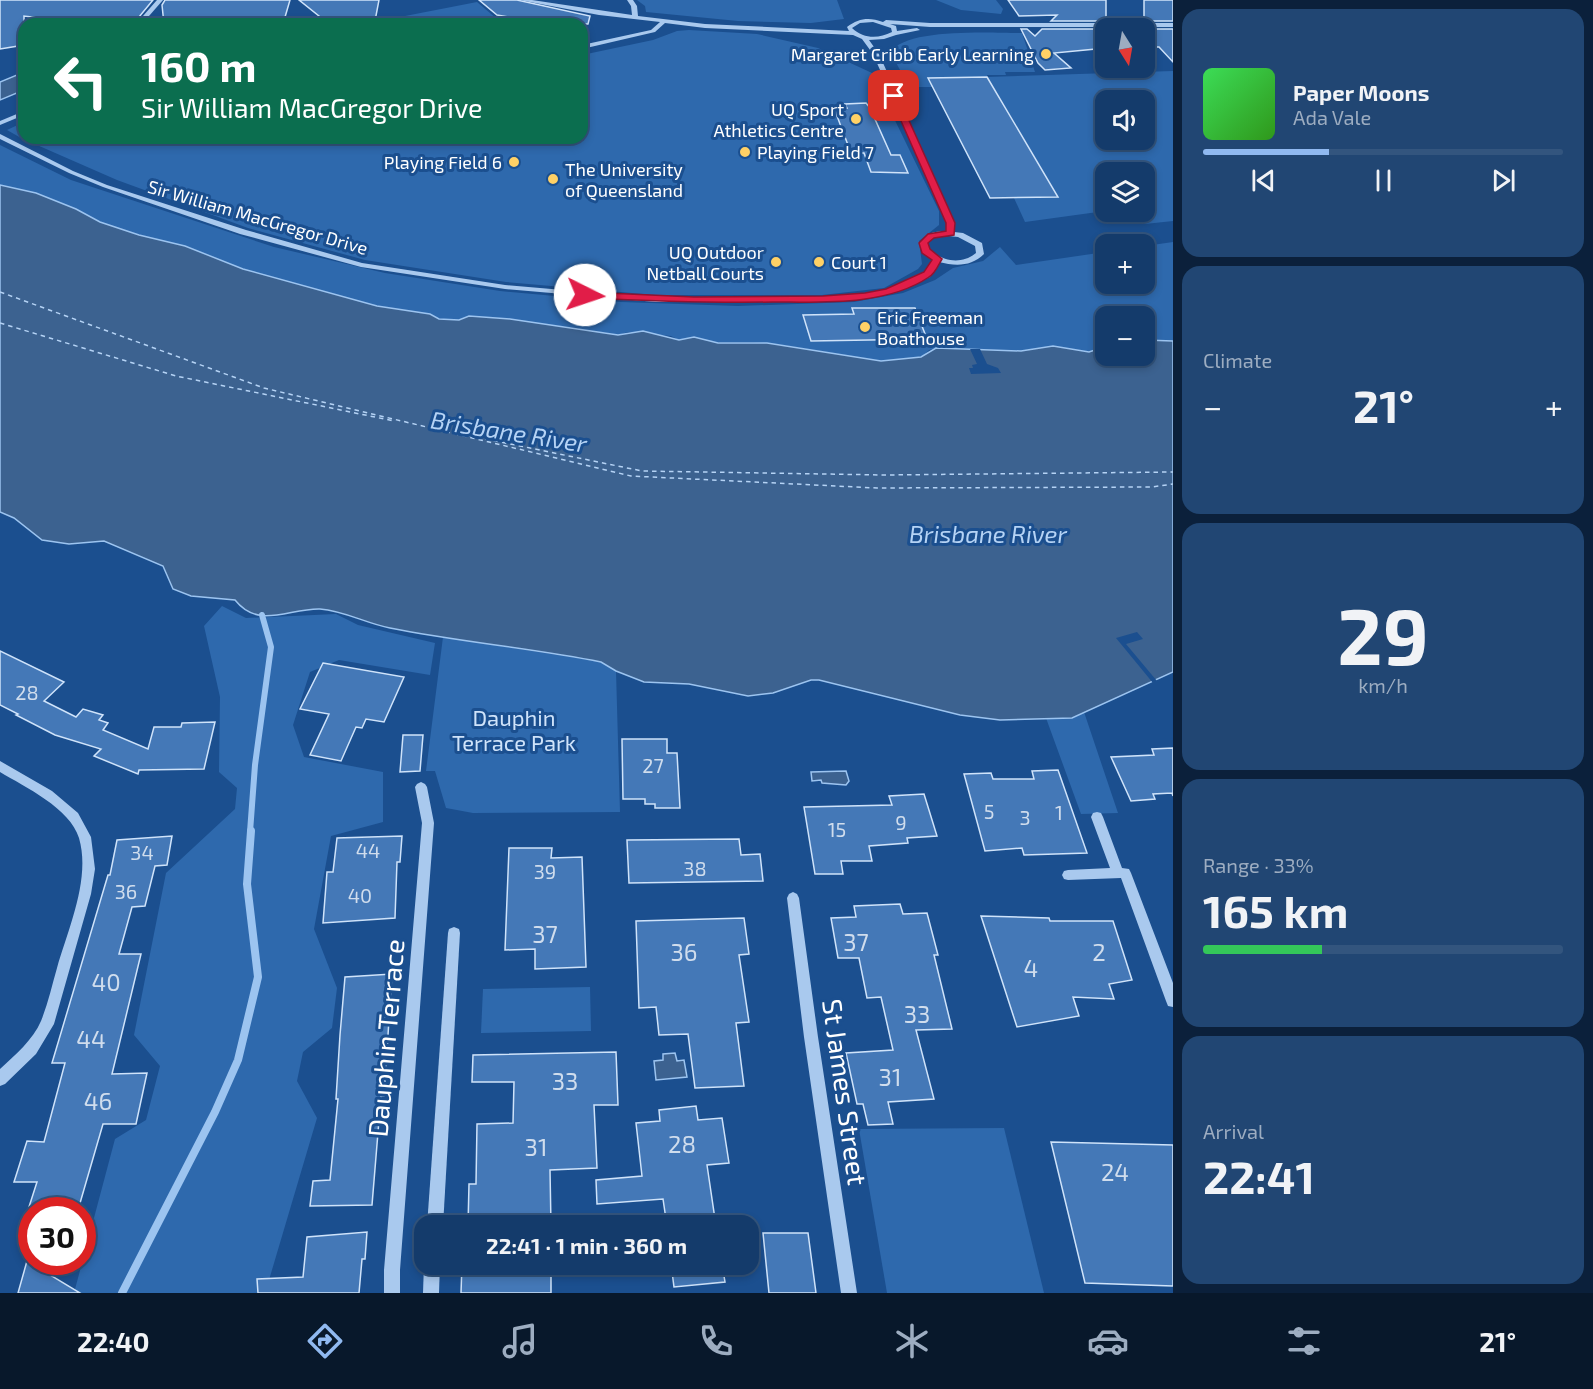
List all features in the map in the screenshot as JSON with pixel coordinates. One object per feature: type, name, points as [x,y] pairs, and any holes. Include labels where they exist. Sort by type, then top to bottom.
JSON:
[{"type":"street","points":[[145,18],[160,0]]},
{"type":"street","points":[[522,0],[635,18],[744,28],[809,29],[854,33],[864,37],[886,37],[895,33],[931,30],[1095,27]]},
{"type":"street","points":[[630,0],[634,6],[635,18]]},
{"type":"street","points":[[809,29],[850,25],[866,20],[930,26],[1095,26]]},
{"type":"street","points":[[588,46],[653,31],[664,21]]},
{"type":"street","points":[[886,22],[894,27],[895,33]]},
{"type":"street","points":[[850,25],[850,31],[854,33]]},
{"type":"street","points":[[1155,25],[1173,25]]},
{"type":"street","points":[[864,37],[876,54],[951,223],[950,233]]},
{"type":"street","points":[[876,54],[877,47],[886,37]]},
{"type":"street","points":[[0,123],[18,116]]},
{"type":"street","name":"Sir William MacGregor Drive","points":[[0,136],[71,172],[105,186],[243,232],[361,265],[505,287],[656,300],[823,299],[865,296],[889,291],[927,274],[937,259]]},
{"type":"street","points":[[950,233],[979,245],[980,254],[976,258],[961,262],[937,259],[925,251],[924,243],[932,236],[950,233]]},
{"type":"street","points":[[0,766],[48,794],[74,818],[85,837],[89,869],[85,894],[47,1023],[31,1049],[0,1079]]},
{"type":"street","name":"Dauphin Terrace","points":[[392,1293],[428,823],[421,787]]},
{"type":"street","points":[[1097,817],[1118,873]]},
{"type":"street","points":[[1068,875],[1125,873],[1173,1001]]},
{"type":"street","name":"St James Street","points":[[794,898],[808,1016],[849,1293]]},
{"type":"street","points":[[436,1215],[454,933]]},
{"type":"street","points":[[431,1293],[432,1275]]},
{"type":"green space","points":[[637,0],[837,0],[844,19],[811,23],[738,21],[646,12],[645,6]]},
{"type":"green space","points":[[936,0],[996,0],[1003,9],[1001,14],[961,10]]},
{"type":"green space","points":[[477,2],[496,18],[395,18]]},
{"type":"green space","points":[[677,31],[757,34],[818,48],[872,73],[939,211],[939,225],[919,241],[922,264],[918,269],[884,288],[822,295],[655,295],[506,282],[365,260],[248,228],[117,180],[35,144],[588,144],[588,54],[653,40]]},
{"type":"green space","points":[[972,32],[1022,33],[1035,72],[1005,72],[1006,75],[987,75],[987,77],[1095,74],[1095,78],[1155,78],[1155,72],[1173,71],[1173,221],[1145,224],[1143,222],[1155,222],[1155,162],[1095,162],[1095,212],[1025,222],[1014,198],[1058,196],[988,78],[929,78],[933,87],[909,87],[891,53],[899,45],[913,39],[931,35]]},
{"type":"green space","points":[[18,125],[18,136],[7,130]]},
{"type":"green space","points":[[0,145],[71,180],[274,247],[385,273],[500,291],[621,302],[738,306],[854,302],[903,293],[935,280],[953,268],[983,261],[1000,247],[1016,265],[1095,253],[1095,294],[1155,294],[1155,245],[1173,242],[1173,341],[1155,340],[1155,306],[1095,306],[1095,351],[1080,352],[1053,346],[1021,351],[936,348],[929,350],[922,357],[881,361],[753,342],[711,342],[694,337],[679,340],[671,336],[628,332],[618,335],[584,332],[578,328],[469,316],[459,320],[439,319],[430,314],[377,306],[243,269],[185,246],[139,235],[100,222],[76,209],[36,193],[0,185]]},
{"type":"green space","points":[[222,606],[246,618],[336,614],[358,625],[435,643],[430,675],[339,660],[310,672],[293,725],[304,757],[383,772],[383,822],[331,836],[314,929],[337,988],[332,1028],[303,1052],[297,1081],[317,1118],[269,1280],[263,1293],[74,1293],[79,1275],[96,1275],[96,1210],[115,1139],[146,1120],[160,1066],[134,1035],[166,873],[235,809],[237,788],[219,772],[220,697],[204,626]]},
{"type":"green space","name":"Dauphin Terrace Park","points":[[443,637],[602,662],[616,671],[620,812],[473,813],[446,808],[435,771],[426,771]]},
{"type":"green space","points":[[1084,712],[1118,813],[1081,814],[1046,718],[1071,718]]},
{"type":"green space","points":[[590,987],[591,1031],[481,1033],[483,989]]},
{"type":"green space","points":[[1004,1128],[1044,1293],[887,1293],[859,1129]]},
{"type":"water","points":[[18,74],[18,92],[0,100],[0,82]]},
{"type":"water","name":"Brisbane River","points":[[0,185],[36,193],[76,209],[100,222],[139,235],[185,246],[243,269],[377,306],[430,314],[439,319],[459,320],[469,316],[510,319],[618,335],[643,331],[679,340],[694,337],[718,343],[767,343],[881,361],[921,357],[936,348],[1021,351],[1053,346],[1089,352],[1095,350],[1095,366],[1155,366],[1155,340],[1173,341],[1173,672],[1072,718],[1000,720],[960,715],[819,680],[811,680],[773,693],[748,696],[689,684],[644,682],[616,671],[601,662],[390,628],[329,610],[308,610],[264,616],[244,609],[235,600],[191,596],[173,589],[163,566],[104,541],[69,544],[42,540],[14,518],[0,512]]},
{"type":"water","points":[[846,771],[849,781],[846,785],[822,783],[821,780],[812,781],[811,772]]},
{"type":"water","points":[[675,1053],[677,1061],[684,1060],[687,1077],[656,1080],[654,1061],[663,1060],[663,1054]]},
{"type":"pier","points":[[970,349],[980,349],[987,364],[998,368],[1001,373],[971,374],[969,368],[977,364]]},
{"type":"pier","points":[[1137,632],[1143,639],[1126,644],[1157,681],[1153,683],[1116,638]]},
{"type":"building","points":[[0,0],[153,0],[138,18],[24,16],[24,18],[18,18],[18,46],[0,49]]},
{"type":"building","points":[[165,0],[290,0],[285,18],[163,18],[162,5]]},
{"type":"building","points":[[299,0],[379,0],[376,18],[322,18]]},
{"type":"building","points":[[479,0],[517,0],[590,16],[588,24],[588,18],[515,18],[497,15]]},
{"type":"building","points":[[1008,0],[1106,0],[1106,18],[1095,18],[1095,21],[1051,21],[1057,15],[1019,16]]},
{"type":"building","points":[[1144,0],[1173,0],[1173,21],[1155,21],[1155,18],[1144,18]]},
{"type":"building","name":"Margaret Cribb Early Learning","points":[[1021,29],[1027,29],[1035,36],[1042,29],[1095,29],[1095,49],[1054,53],[1071,68],[1045,70],[1038,63]]},
{"type":"building","points":[[1155,29],[1173,29],[1173,62],[1159,47],[1155,47]]},
{"type":"building","points":[[987,77],[1058,197],[990,198],[928,78]]},
{"type":"building","name":"UQ Sport Athletics Centre","points":[[866,103],[891,155],[900,155],[908,173],[871,172],[864,153],[851,153],[834,108],[847,108],[845,104]]},
{"type":"building","name":"Eric Freeman Boathouse","points":[[852,308],[915,308],[927,339],[811,341],[803,315],[854,314]]},
{"type":"building","points":[[0,651],[64,682],[44,701],[76,717],[83,709],[103,715],[99,720],[108,723],[103,730],[148,749],[154,727],[181,727],[182,723],[215,722],[204,769],[139,770],[138,774],[94,756],[101,749],[55,735],[16,715],[18,714],[0,705]]},
{"type":"building","points":[[323,663],[404,677],[384,722],[366,719],[362,728],[356,727],[341,761],[310,755],[329,714],[300,709]]},
{"type":"building","points":[[403,735],[423,735],[420,771],[400,772]]},
{"type":"building","points":[[622,739],[667,739],[667,753],[677,753],[680,808],[655,808],[655,804],[645,804],[645,799],[623,799]]},
{"type":"building","points":[[1173,748],[1173,796],[1172,793],[1153,794],[1155,799],[1131,801],[1111,757],[1154,755],[1152,749]]},
{"type":"building","points":[[1058,770],[1087,853],[1024,855],[1022,848],[985,851],[964,774],[991,773],[993,779],[1034,779],[1032,771]]},
{"type":"building","points":[[924,794],[937,836],[907,838],[908,843],[869,846],[872,861],[841,861],[843,874],[815,874],[804,807],[892,805],[889,796]]},
{"type":"building","points":[[172,836],[167,865],[155,866],[145,906],[132,907],[119,954],[141,954],[112,1074],[147,1073],[136,1124],[103,1124],[82,1197],[32,1197],[37,1182],[14,1182],[27,1141],[44,1142],[65,1063],[52,1063],[108,875],[110,875],[117,840]]},
{"type":"building","points":[[402,836],[400,862],[397,862],[395,918],[323,923],[327,872],[333,872],[337,838]]},
{"type":"building","points":[[739,839],[741,855],[760,854],[763,881],[629,883],[627,840]]},
{"type":"building","points":[[509,848],[552,848],[551,858],[582,857],[586,967],[535,969],[535,949],[505,950]]},
{"type":"building","points":[[900,904],[903,914],[927,913],[938,955],[934,955],[952,1029],[916,1030],[934,1099],[888,1102],[893,1124],[868,1125],[863,1104],[857,1104],[846,1053],[893,1050],[881,997],[867,998],[859,958],[838,958],[831,918],[856,917],[854,906]]},
{"type":"building","points":[[981,916],[1049,918],[1050,921],[1113,921],[1132,980],[1109,984],[1114,999],[1073,997],[1079,1016],[1017,1027]]},
{"type":"building","points":[[744,918],[749,954],[739,955],[749,1022],[736,1023],[744,1086],[695,1088],[688,1034],[659,1035],[656,1007],[639,1008],[636,921]]},
{"type":"building","points":[[392,974],[384,1096],[381,1096],[372,1205],[310,1206],[313,1181],[330,1180],[338,1099],[336,1099],[345,977]]},
{"type":"building","points":[[616,1052],[618,1105],[594,1105],[597,1168],[550,1170],[551,1215],[468,1215],[469,1184],[476,1184],[477,1124],[513,1123],[514,1082],[472,1082],[473,1055]]},
{"type":"building","points":[[696,1106],[698,1120],[722,1118],[729,1163],[707,1165],[714,1215],[665,1215],[663,1199],[597,1204],[596,1180],[642,1176],[636,1123],[660,1121],[659,1110]]},
{"type":"building","points":[[1051,1142],[1173,1145],[1173,1286],[1085,1283]]},
{"type":"building","points":[[367,1232],[359,1293],[258,1293],[257,1279],[303,1277],[307,1237]]},
{"type":"building","points":[[763,1233],[808,1233],[816,1293],[769,1293]]},
{"type":"building","points":[[23,1275],[50,1275],[80,1293],[18,1293]]},
{"type":"building","points":[[462,1275],[551,1275],[551,1293],[461,1293]]},
{"type":"building","points":[[672,1275],[724,1275],[725,1282],[674,1287]]},
{"type":"waterway","points":[[250,832],[255,765],[271,647],[262,615]]},
{"type":"waterway","points":[[122,1293],[215,1112],[238,1060],[258,977],[247,884],[251,831]]},
{"type":"ferry route","points":[[0,292],[264,388],[631,476],[877,488],[1152,487],[1173,484]]},
{"type":"ferry route","points":[[0,323],[176,376],[394,421]]},
{"type":"ferry route","points":[[452,432],[642,471],[884,475],[1173,472]]},
{"type":"place","name":"Margaret Cribb Early Learning","points":[[1046,54]]},
{"type":"place","name":"UQ Sport Athletics Centre","points":[[856,119]]},
{"type":"place","name":"Playing Field 7","points":[[745,152]]},
{"type":"place","name":"Playing Field 6","points":[[514,162]]},
{"type":"place","name":"The University of Queensland","points":[[553,179]]},
{"type":"place","name":"UQ Outdoor Netball Courts","points":[[776,262]]},
{"type":"place","name":"Court 1","points":[[819,262]]},
{"type":"place","name":"Eric Freeman Boathouse","points":[[865,327]]},
{"type":"route","points":[[585,295],[694,300],[823,299],[865,296],[889,291],[927,274],[937,259],[925,251],[924,243],[927,238],[939,233],[950,233],[951,223],[894,96]]}]
